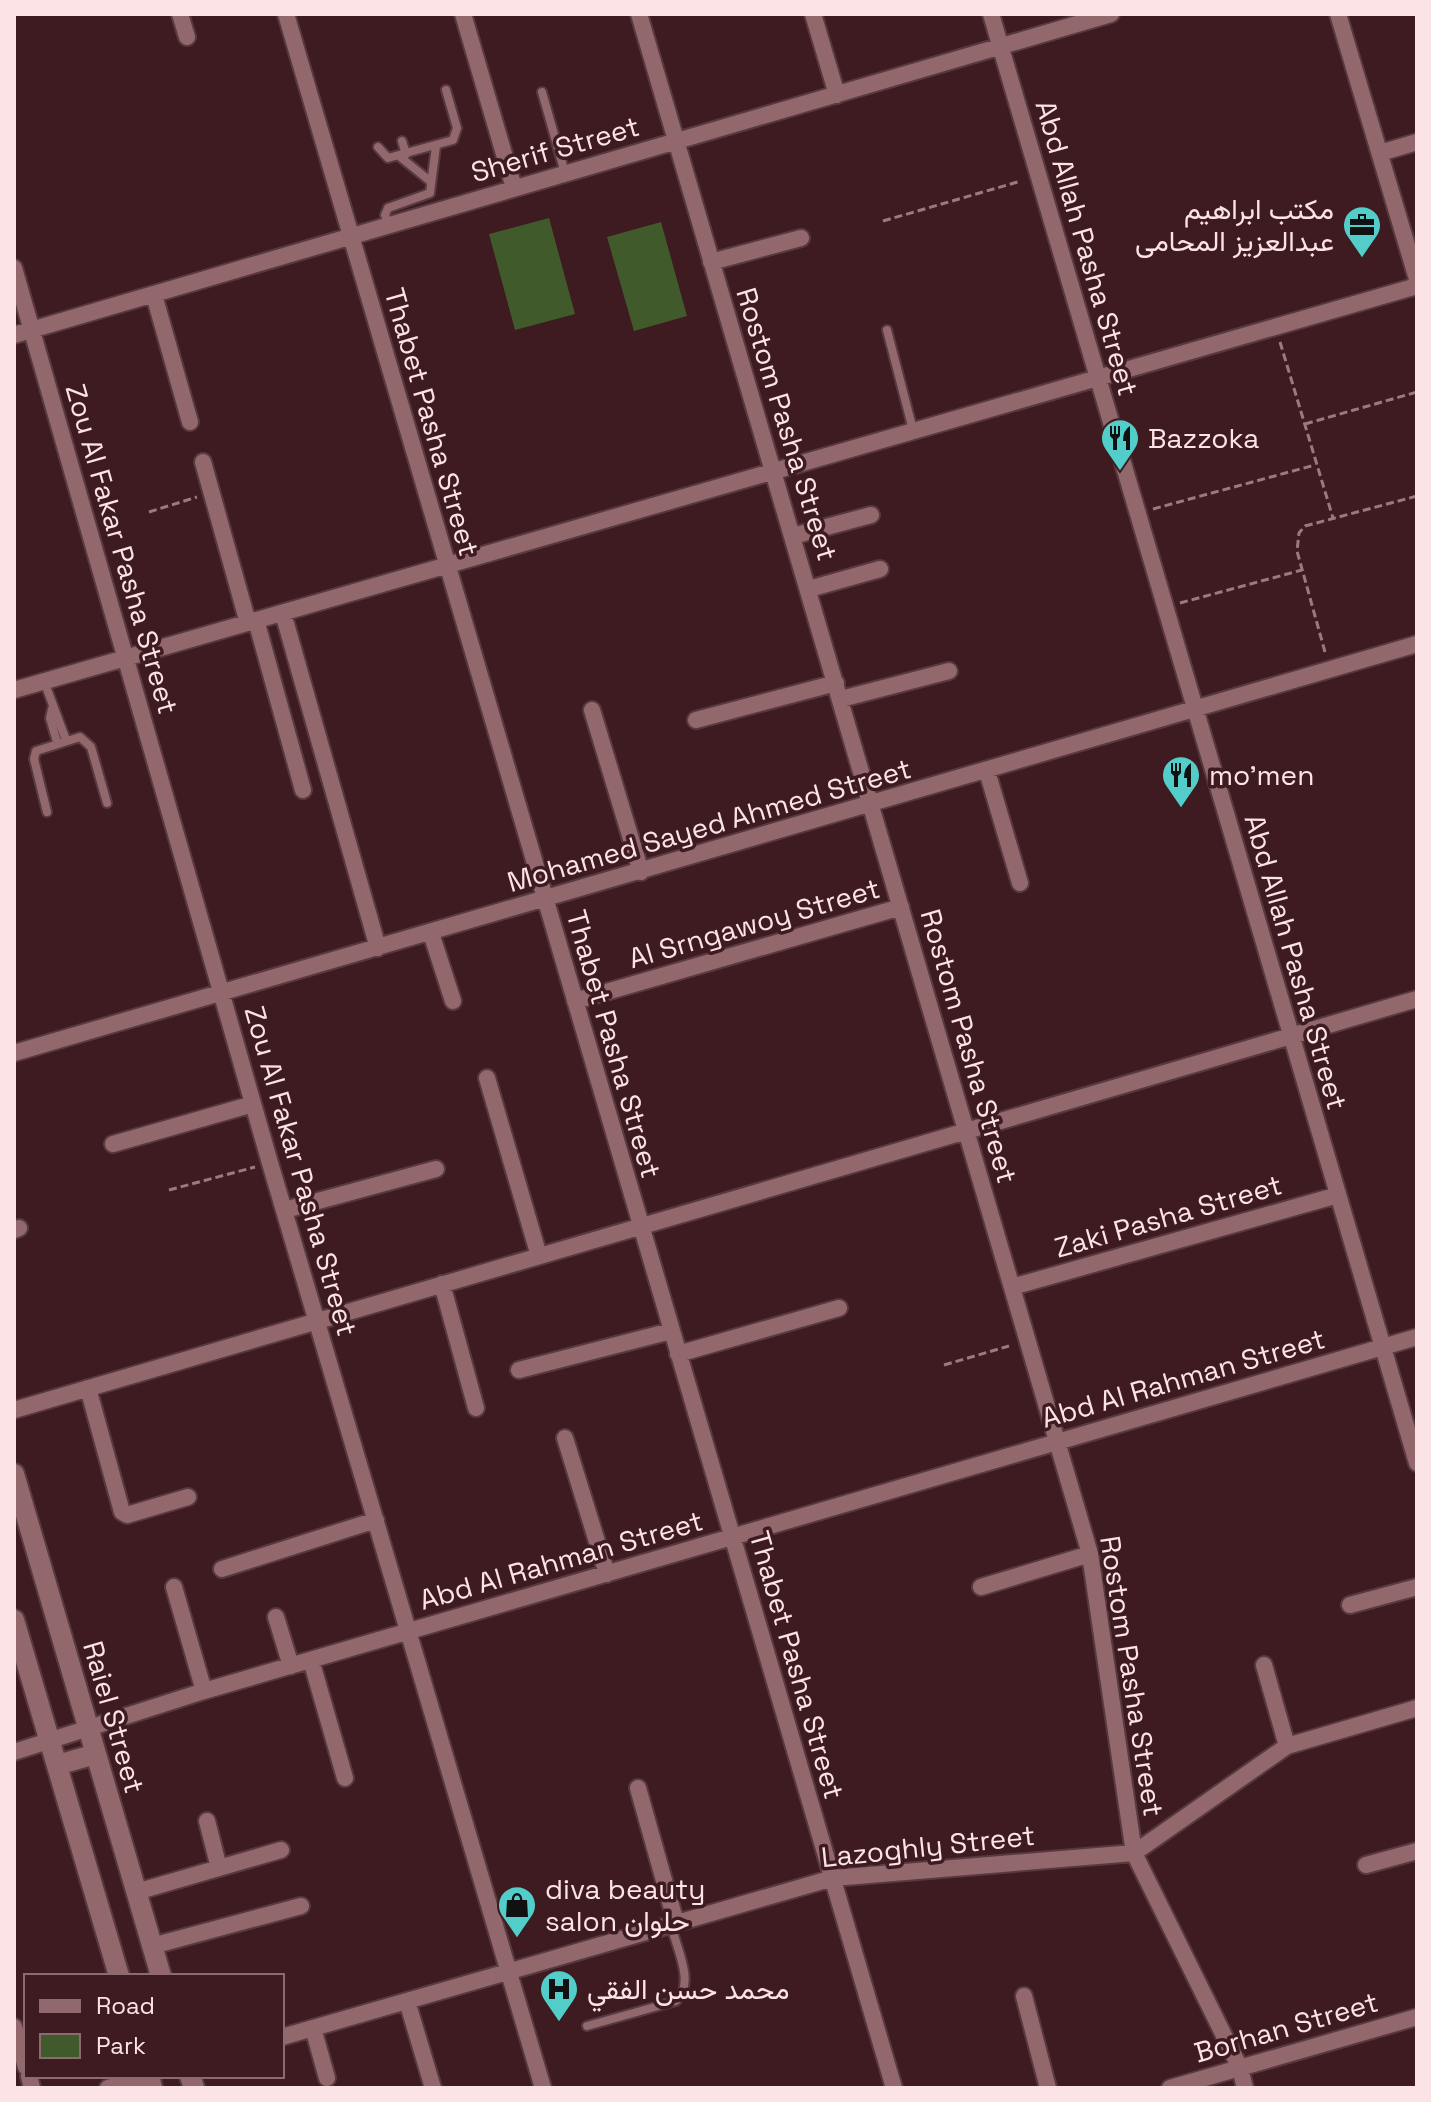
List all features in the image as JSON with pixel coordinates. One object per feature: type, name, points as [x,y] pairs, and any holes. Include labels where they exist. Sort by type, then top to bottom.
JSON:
[{"type":"street","points":[[180,14],[187,37]]},
{"type":"street","name":"Thabet Pasha Street","points":[[286,14],[894,2088]]},
{"type":"street","points":[[463,14],[514,188]]},
{"type":"street","name":"Rostom Pasha Street","points":[[639,14],[1090,1554],[1134,1853],[1240,2068],[1245,2088]]},
{"type":"street","points":[[813,14],[837,95]]},
{"type":"street","name":"Abd Allah Pasha Street","points":[[991,14],[1417,1463]]},
{"type":"street","name":"Sherif Street","points":[[14,335],[1111,14]]},
{"type":"street","points":[[1338,14],[1417,279]]},
{"type":"street","points":[[1380,153],[1417,142]]},
{"type":"street","points":[[711,262],[801,238]]},
{"type":"street","name":"Zou Al Fakar Pasha Street","points":[[14,268],[270,1163],[543,2088]]},
{"type":"street","points":[[14,690],[1417,286]]},
{"type":"street","points":[[154,295],[190,422]]},
{"type":"street","points":[[203,462],[303,790]]},
{"type":"street","points":[[793,536],[871,515]]},
{"type":"street","points":[[809,589],[880,569]]},
{"type":"street","points":[[283,613],[378,948]]},
{"type":"street","name":"Mohamed Sayed Ahmed Street","points":[[14,1053],[1417,644]]},
{"type":"street","points":[[696,720],[949,671]]},
{"type":"street","points":[[592,710],[641,872]]},
{"type":"street","points":[[987,771],[1020,883]]},
{"type":"street","name":"Al Srngawoy Street","points":[[575,1001],[901,907]]},
{"type":"street","points":[[431,933],[453,1001]]},
{"type":"street","points":[[14,1410],[1417,999]]},
{"type":"street","points":[[487,1078],[539,1256]]},
{"type":"street","points":[[113,1144],[253,1104]]},
{"type":"street","points":[[285,1210],[436,1169]]},
{"type":"street","name":"Zaki Pasha Street","points":[[1012,1287],[1338,1195]]},
{"type":"street","points":[[442,1284],[476,1408]]},
{"type":"street","points":[[678,1354],[839,1308]]},
{"type":"street","points":[[519,1370],[671,1331]]},
{"type":"street","name":"Abd Al Rahman Street","points":[[14,1752],[204,1691],[1417,1337]]},
{"type":"street","points":[[88,1388],[122,1512],[127,1515],[188,1497]]},
{"type":"street","points":[[565,1438],[607,1574]]},
{"type":"street","name":"Raiel Street","points":[[14,1474],[160,1974]]},
{"type":"street","points":[[222,1569],[376,1520]]},
{"type":"street","points":[[981,1587],[1090,1554]]},
{"type":"street","points":[[174,1587],[204,1691]]},
{"type":"street","points":[[1350,1605],[1417,1587]]},
{"type":"street","points":[[276,1617],[291,1666]]},
{"type":"street","points":[[14,1620],[118,1974]]},
{"type":"street","points":[[311,1660],[345,1778]]},
{"type":"street","points":[[1264,1665],[1287,1746]]},
{"type":"street","points":[[1134,1853],[1287,1746],[1417,1708]]},
{"type":"street","points":[[57,1765],[96,1754]]},
{"type":"street","points":[[638,1788],[673,1924]]},
{"type":"street","points":[[207,1821],[219,1868]]},
{"type":"street","points":[[136,1892],[281,1850]]},
{"type":"street","points":[[1366,1865],[1417,1851]]},
{"type":"street","name":"Lazoghly Street","points":[[284,2036],[833,1878],[1134,1853]]},
{"type":"street","points":[[152,1946],[301,1906]]},
{"type":"street","points":[[1024,1996],[1048,2088]]},
{"type":"street","points":[[407,2001],[433,2088]]},
{"type":"street","name":"Borhan Street","points":[[1170,2088],[1417,2017]]},
{"type":"street","points":[[14,2027],[24,2060]]},
{"type":"street","points":[[313,2028],[327,2078]]},
{"type":"street","points":[[108,2088],[142,2078]]},
{"type":"lane","points":[[378,147],[383,156],[402,155],[453,140],[456,135],[446,90]]},
{"type":"lane","points":[[542,92],[565,173]]},
{"type":"lane","points":[[402,141],[402,155],[430,181]]},
{"type":"lane","points":[[388,224],[385,215],[388,208],[428,196],[436,146]]},
{"type":"lane","points":[[887,330],[913,430]]},
{"type":"lane","points":[[44,681],[52,709],[50,718],[61,741]]},
{"type":"lane","points":[[47,812],[34,759],[42,746],[80,737],[91,747],[107,803]]},
{"type":"lane","points":[[587,2026],[676,2001],[683,1995],[686,1979],[673,1924]]},
{"type":"path","points":[[883,221],[1039,176]]},
{"type":"path","points":[[1276,326],[1333,519]]},
{"type":"path","points":[[1305,424],[1417,392]]},
{"type":"path","points":[[1137,513],[1317,464]]},
{"type":"path","points":[[149,512],[212,493]]},
{"type":"path","points":[[1330,670],[1295,542],[1299,533],[1305,526],[1417,496]]},
{"type":"path","points":[[1165,607],[1302,570]]},
{"type":"path","points":[[169,1190],[270,1163]]},
{"type":"path","points":[[944,1365],[1028,1340]]},
{"type":"green space","points":[[549,218],[575,314],[515,330],[489,234]]},
{"type":"green space","points":[[661,222],[687,316],[634,331],[607,237]]},
{"type":"place","name":"مكتب ابراهيم عبدالعزيز المحامى","points":[[1362,259]]},
{"type":"place","name":"Bazzoka","points":[[1120,472]]},
{"type":"place","name":"mo'men","points":[[1181,809]]},
{"type":"place","name":"diva beauty salon حلوان","points":[[517,1939]]},
{"type":"place","name":"محمد حسن الفقي","points":[[559,2023]]}]
